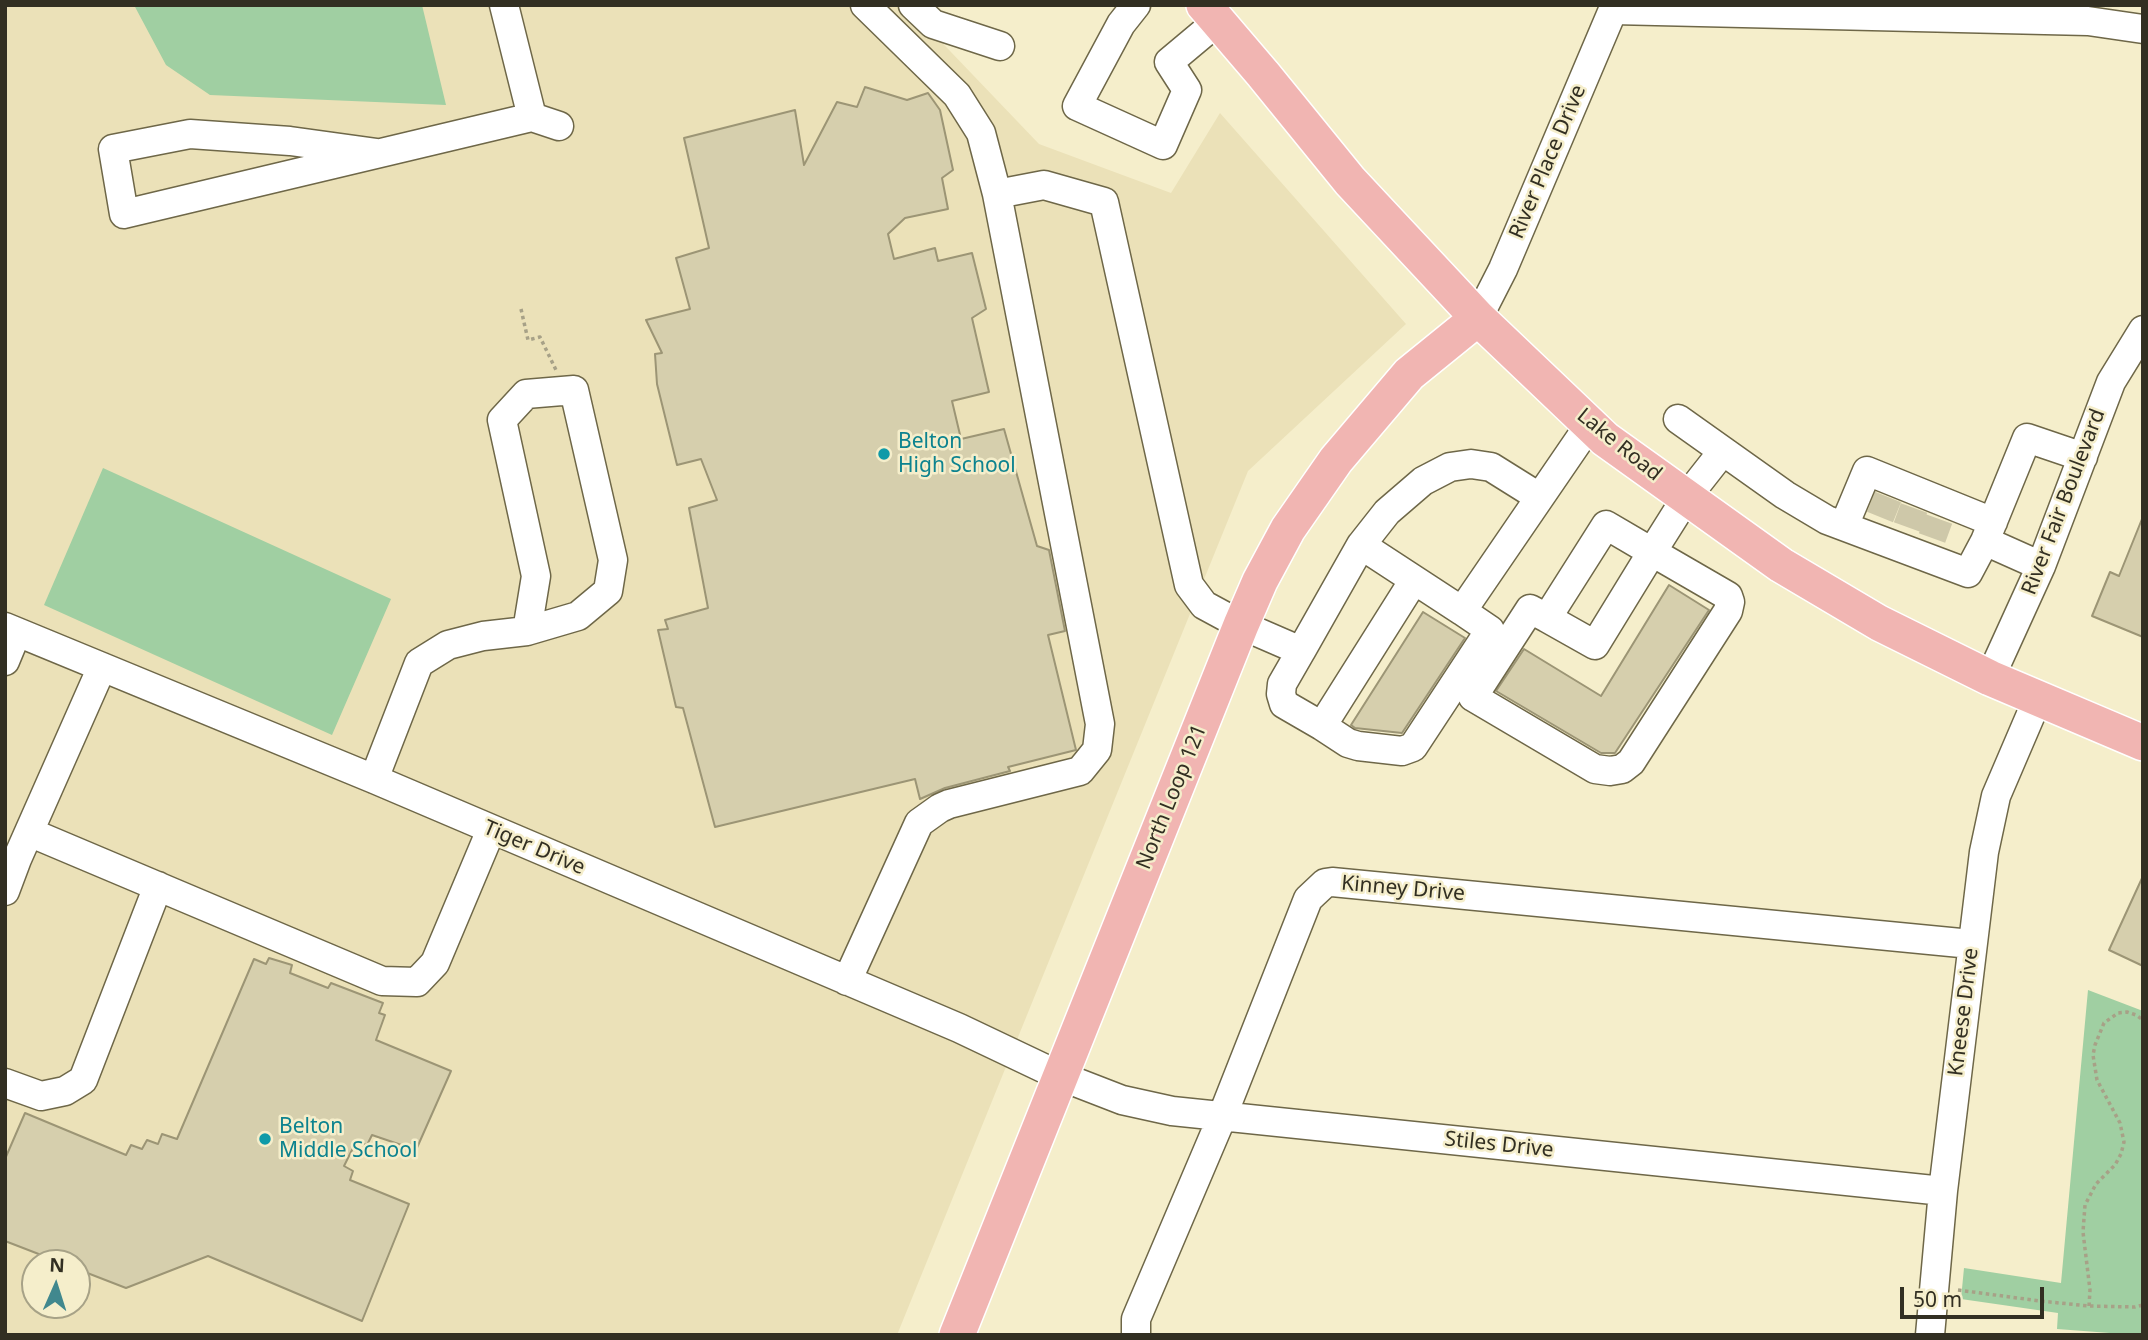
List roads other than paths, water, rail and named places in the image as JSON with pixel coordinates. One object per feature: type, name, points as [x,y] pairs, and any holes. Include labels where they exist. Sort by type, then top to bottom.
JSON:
[{"type":"main road","name":"Lake Road","points":[[1211,13],[1349,181],[1478,318],[1605,439],[1781,565],[1879,623],[1990,678],[2143,743]]},
{"type":"main road","name":"North Loop 121","points":[[957,1335],[1260,581],[1288,529],[1336,460],[1409,374],[1478,318]]},
{"type":"street","points":[[504,5],[532,117]]},
{"type":"street","points":[[847,981],[919,823],[949,804],[1080,771],[1097,750],[1100,724],[997,194],[981,133],[957,95],[865,5]]},
{"type":"street","points":[[913,5],[933,24],[1000,46]]},
{"type":"street","points":[[1136,5],[1121,24],[1077,106],[1163,145],[1187,90],[1169,62],[1211,13]]},
{"type":"street","points":[[1614,7],[2088,21],[2143,29]]},
{"type":"street","name":"River Place Drive","points":[[1478,318],[1503,268],[1614,7]]},
{"type":"street","points":[[377,153],[290,141],[190,135],[113,149],[124,214],[532,117],[559,126]]},
{"type":"street","points":[[997,194],[1044,185],[1104,202],[1189,585],[1204,605],[1241,625],[1301,651]]},
{"type":"street","name":"River Fair Boulevard","points":[[1990,678],[2041,566],[2111,382],[2143,330]]},
{"type":"street","points":[[374,779],[419,663],[449,645],[483,636],[527,631],[578,616],[608,591],[613,560],[573,390],[526,394],[502,420],[536,576],[527,631]]},
{"type":"street","points":[[1678,419],[1785,495],[1827,520],[1843,526],[1910,519],[1989,531],[2041,566]]},
{"type":"street","points":[[1462,611],[1590,424]]},
{"type":"street","points":[[1843,526],[1867,471],[1910,519],[1968,573],[1989,531],[2027,438],[2083,457]]},
{"type":"street","points":[[1547,618],[1606,525],[1652,552],[1728,596],[1728,611],[1631,762],[1622,769],[1595,769],[1473,697],[1530,608],[1547,618],[1595,645],[1652,552],[1686,498],[1723,451]]},
{"type":"street","points":[[1361,545],[1490,630],[1413,747],[1402,751],[1348,743],[1284,704],[1282,684],[1361,545],[1387,512],[1423,481],[1450,467],[1471,464],[1491,467],[1539,498]]},
{"type":"street","points":[[1322,726],[1414,580]]},
{"type":"street","points":[[5,661],[11,630]]},
{"type":"street","name":"Tiger Drive","points":[[11,630],[374,779],[960,1028],[1060,1076]]},
{"type":"street","points":[[5,891],[102,667]]},
{"type":"street","name":"Kneese Drive","points":[[1930,1335],[1943,1191],[1984,852],[1996,796],[2038,698]]},
{"type":"street","points":[[29,832],[382,981],[417,982],[435,963],[491,830]]},
{"type":"street","name":"Kinney Drive","points":[[1136,1335],[1136,1319],[1222,1117],[1308,899],[1325,883],[1360,884],[1971,944]]},
{"type":"street","points":[[5,1083],[41,1097],[65,1091],[82,1080],[158,886]]},
{"type":"street","name":"Stiles Drive","points":[[1060,1076],[1122,1100],[1172,1111],[1943,1191]]},
{"type":"tunnel","points":[[1880,517],[1888,497]]},
{"type":"tunnel","points":[[1907,527],[1914,508]]},
{"type":"tunnel","points":[[1932,538],[1939,519]]},
{"type":"place","name":"Belton High School","points":[[884,454]]},
{"type":"place","name":"Belton Middle School","points":[[265,1139]]}]
